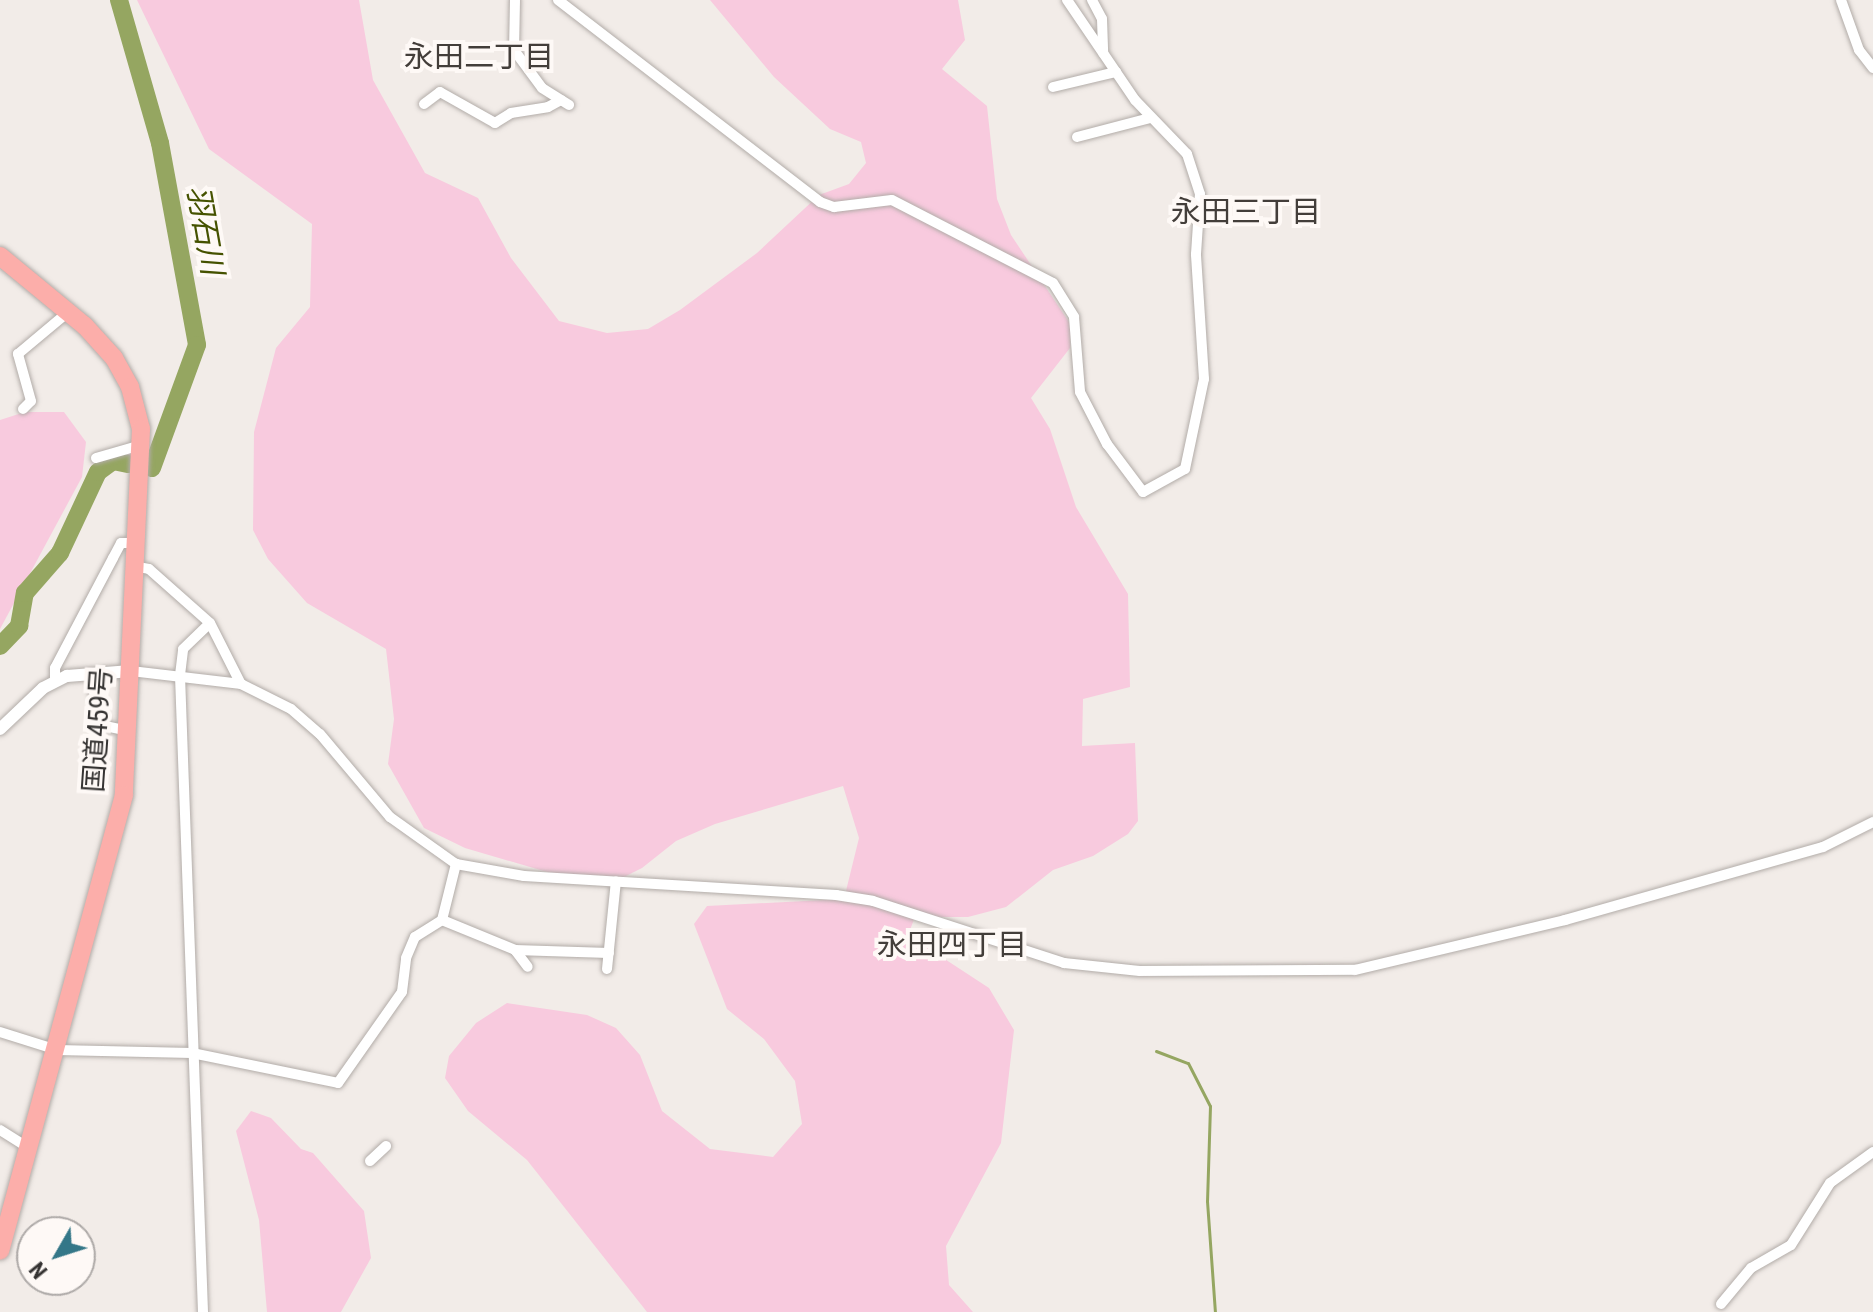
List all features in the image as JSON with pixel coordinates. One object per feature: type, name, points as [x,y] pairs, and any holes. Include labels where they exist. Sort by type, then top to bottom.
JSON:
[{"type":"highway","name":"国道459号","points":[[0,256],[114,358],[130,387],[141,445],[140,543],[124,795],[57,1050],[0,1250]]},
{"type":"street","points":[[424,104],[440,92],[495,123],[511,113],[565,102],[542,88],[514,50],[515,0]]},
{"type":"street","points":[[558,0],[820,202],[834,207],[892,200],[1053,283],[1074,317],[1080,392],[1107,444],[1143,492],[1185,469],[1206,354],[1196,254],[1197,175],[1179,144],[1150,118],[1067,0]]},
{"type":"street","points":[[1092,0],[1102,19],[1103,53]]},
{"type":"street","points":[[1841,0],[1859,50],[1873,68]]},
{"type":"street","points":[[1053,87],[1116,72]]},
{"type":"street","points":[[1077,137],[1150,118]]},
{"type":"street","points":[[23,409],[31,401],[18,354],[67,313]]},
{"type":"street","points":[[96,458],[141,445]]},
{"type":"street","points":[[55,682],[53,672],[121,543],[140,543]]},
{"type":"street","points":[[138,567],[149,569],[210,623],[241,684]]},
{"type":"street","points":[[203,1312],[180,675],[183,649],[210,623]]},
{"type":"street","points":[[0,729],[55,682],[97,670],[180,675],[241,684],[308,722],[390,817],[456,864],[524,876],[836,895],[929,918],[1064,963],[1140,971],[1313,973],[1355,970],[1565,920],[1823,847],[1873,822]]},
{"type":"street","points":[[93,689],[105,726],[129,731]]},
{"type":"street","points":[[0,1032],[57,1050],[196,1054],[343,1081],[402,992],[406,958],[415,937],[442,920],[456,864]]},
{"type":"street","points":[[607,969],[616,881]]},
{"type":"street","points":[[442,920],[515,950],[609,953]]},
{"type":"street","points":[[515,950],[528,967]]},
{"type":"street","points":[[0,1130],[29,1148]]},
{"type":"street","points":[[370,1161],[386,1146]]},
{"type":"street","points":[[1721,1304],[1751,1268],[1791,1245],[1830,1183],[1873,1152]]},
{"type":"shaded area","points":[[137,0],[359,0],[373,80],[425,173],[478,198],[511,258],[559,321],[607,333],[648,329],[680,310],[757,253],[819,195],[849,184],[866,163],[861,142],[830,129],[774,77],[710,0],[958,0],[965,40],[942,69],[987,106],[997,199],[1011,235],[1071,325],[1070,348],[1031,398],[1050,429],[1076,507],[1128,594],[1130,687],[1083,699],[1082,746],[1135,743],[1138,821],[1128,834],[1093,856],[1053,870],[1006,907],[968,917],[915,917],[908,935],[989,988],[1014,1030],[1001,1143],[946,1246],[949,1285],[973,1312],[647,1312],[527,1160],[468,1111],[445,1078],[449,1056],[476,1023],[507,1003],[587,1015],[616,1028],[640,1055],[662,1111],[710,1149],[773,1157],[802,1124],[795,1081],[764,1039],[727,1009],[694,924],[707,906],[844,899],[859,838],[843,786],[715,824],[676,841],[642,868],[616,881],[554,874],[465,848],[424,828],[388,764],[394,719],[386,649],[307,603],[268,559],[253,530],[254,432],[276,348],[310,307],[312,224],[209,149]]},
{"type":"shaded area","points":[[25,412],[64,412],[86,442],[82,477],[0,629],[0,420]]},
{"type":"shaded area","points":[[251,1111],[271,1118],[301,1149],[313,1153],[364,1211],[371,1258],[341,1312],[267,1312],[259,1220],[236,1131]]},
{"type":"waterway","name":"羽石川","points":[[119,0],[160,143],[197,345],[152,468]]},
{"type":"waterway","name":"羽石川","points":[[0,646],[19,626],[25,593],[60,553],[98,472],[113,461],[129,464]]},
{"type":"waterway","points":[[1156,1051],[1188,1063],[1210,1106],[1207,1201],[1215,1312]]},
{"type":"district","name":"永田二丁目","points":[[479,57]]},
{"type":"district","name":"永田三丁目","points":[[1246,212]]},
{"type":"district","name":"永田四丁目","points":[[952,945]]}]
